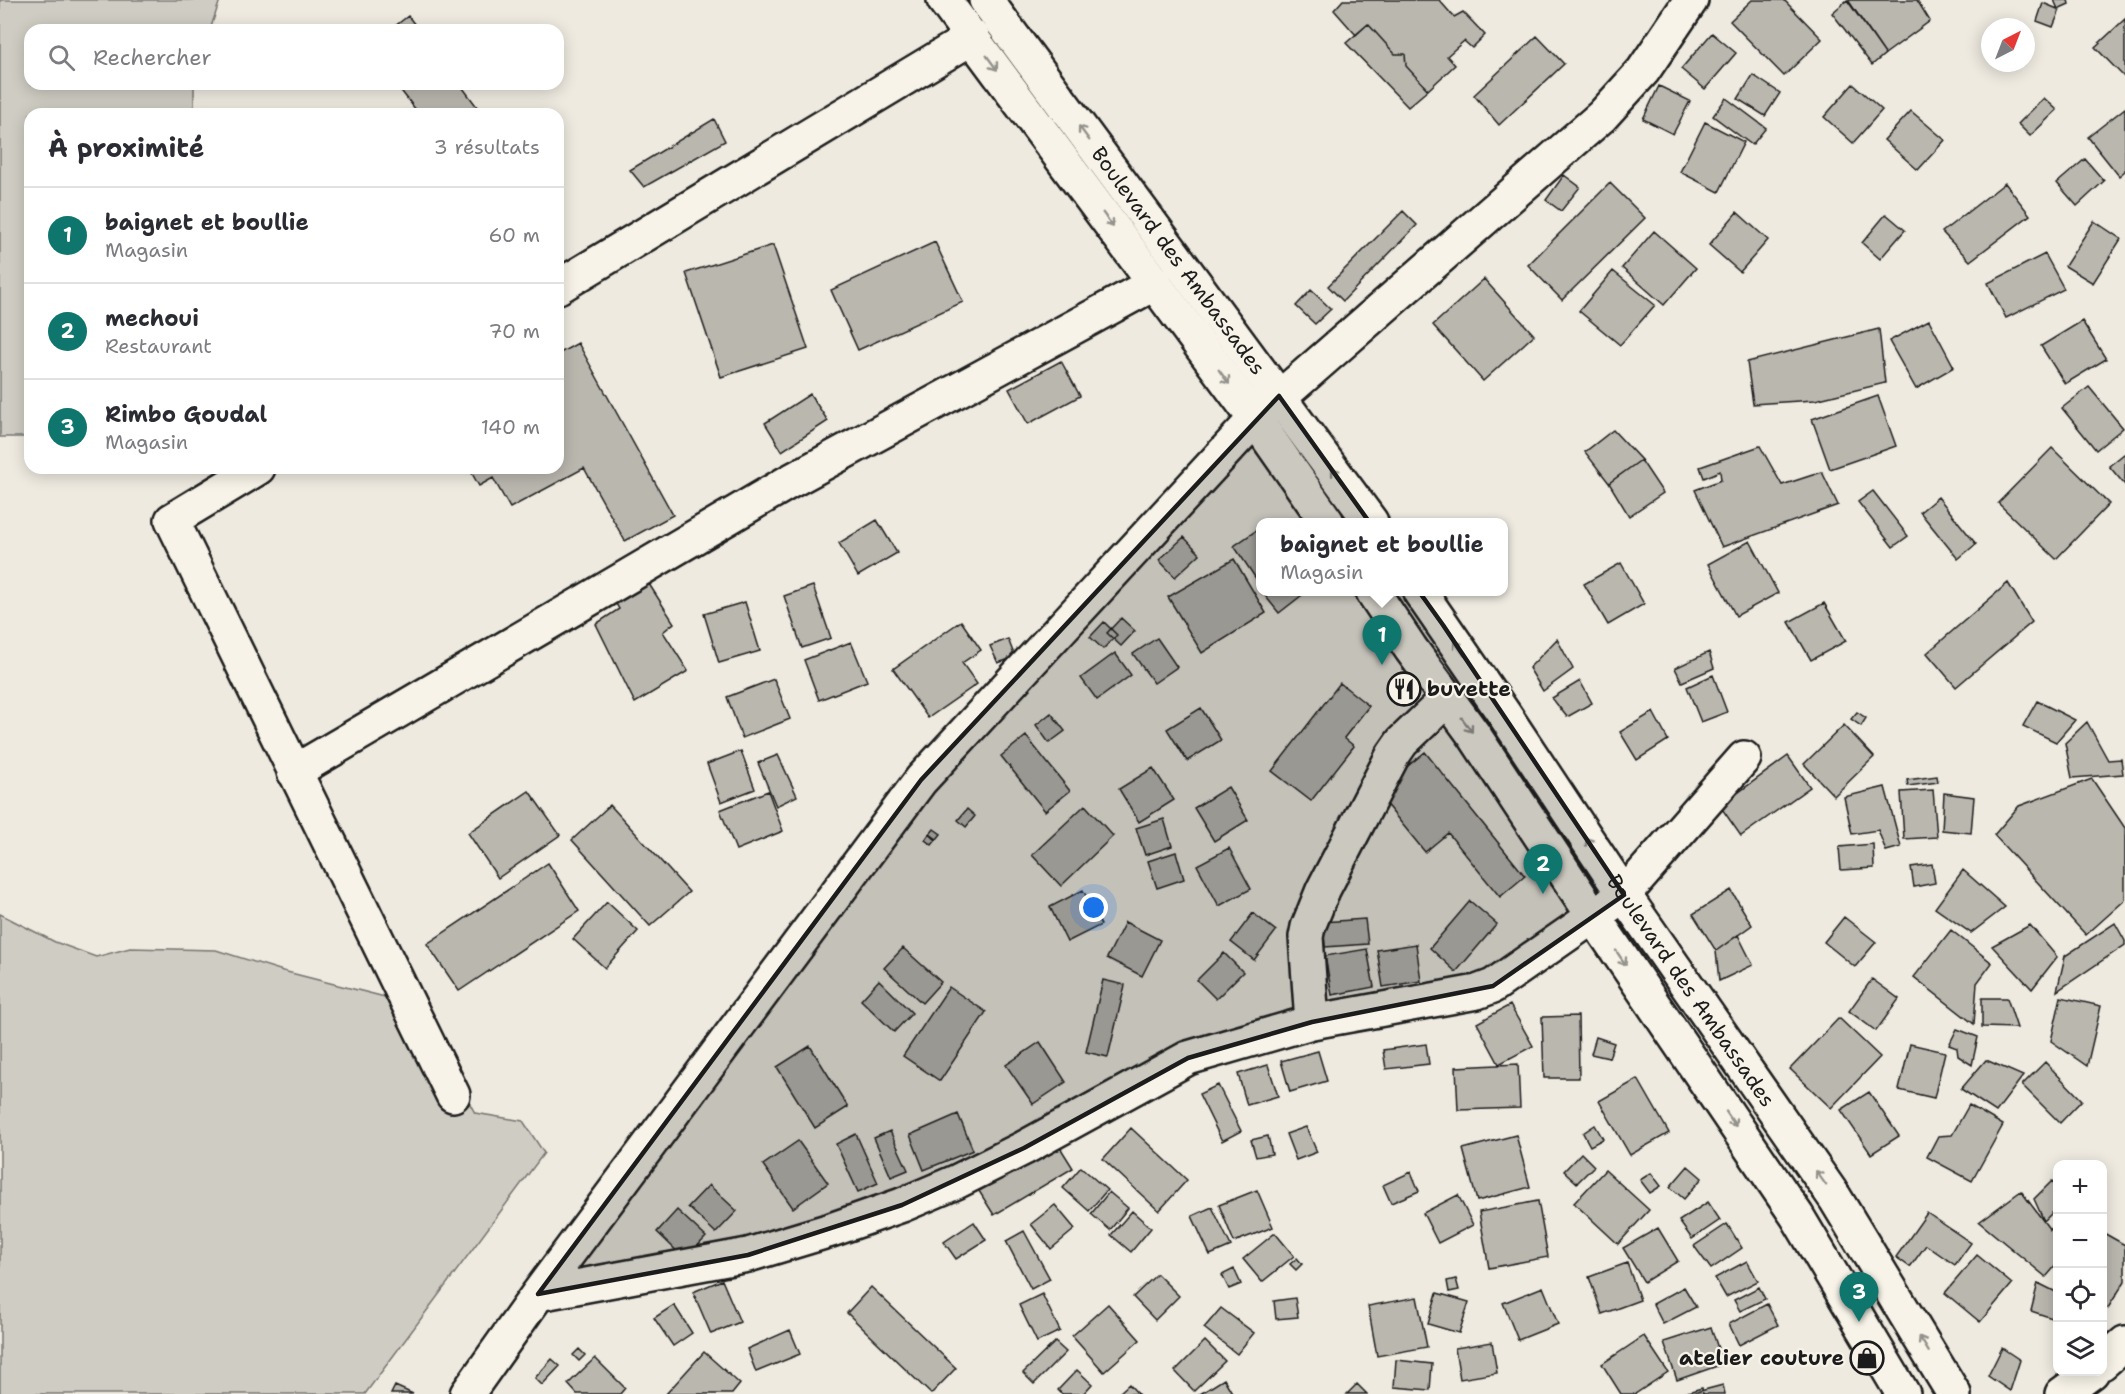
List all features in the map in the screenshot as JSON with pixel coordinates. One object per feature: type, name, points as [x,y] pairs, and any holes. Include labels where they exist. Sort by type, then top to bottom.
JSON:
[{"type":"street","name":"Boulevard des Ambassades","points":[[944,0],[1255,419],[1324,518]]},
{"type":"street","name":"Boulevard des Ambassades","points":[[986,0],[1368,518]]},
{"type":"street","points":[[467,1394],[538,1294],[921,780],[1255,419],[1602,116],[1643,70],[1690,0]]},
{"type":"street","points":[[564,283],[973,37]]},
{"type":"street","points":[[294,772],[787,483],[1155,283]]},
{"type":"street","points":[[248,474],[172,520],[453,1095]]},
{"type":"street","name":"Boulevard des Ambassades","points":[[1376,596],[1474,735],[1594,917],[1797,1216],[1903,1394]]},
{"type":"street","name":"Boulevard des Ambassades","points":[[1423,596],[1624,895],[1835,1198],[1954,1394]]},
{"type":"street","points":[[1312,1022],[1306,937],[1323,890],[1393,755],[1402,742],[1447,699]]},
{"type":"street","points":[[538,1294],[748,1255],[831,1230],[902,1205],[956,1182],[1024,1148],[1188,1058],[1312,1022],[1478,992],[1499,982],[1624,895],[1744,758]]},
{"type":"street","points":[[2107,1360],[2125,1343]]},
{"type":"street","points":[[2062,1394],[2085,1376]]},
{"type":"highlighted area","points":[[1279,396],[1443,625],[1624,895],[1493,986],[1312,1022],[1188,1058],[1024,1148],[902,1205],[748,1255],[538,1294],[921,780]]},
{"type":"shaded area","points":[[0,0],[220,0],[212,24],[24,24],[24,90],[194,90],[194,108],[24,108],[24,437],[0,437]]},
{"type":"shaded area","points":[[0,914],[55,942],[96,957],[130,948],[216,950],[283,971],[416,1005],[475,1113],[523,1121],[544,1153],[365,1394],[0,1394]]},
{"type":"building","points":[[1343,0],[1439,0],[1454,17],[1463,12],[1485,35],[1472,48],[1464,41],[1447,56],[1455,65],[1428,90],[1406,66],[1405,54],[1395,54],[1368,24],[1356,35],[1334,10]]},
{"type":"building","points":[[1752,0],[1784,0],[1822,39],[1784,76],[1730,21]]},
{"type":"building","points":[[1847,0],[1885,54],[1872,65],[1832,13]]},
{"type":"building","points":[[1848,0],[1917,0],[1930,21],[1885,54]]},
{"type":"building","points":[[2054,0],[2068,0],[2069,4],[2058,9]]},
{"type":"building","points":[[2043,3],[2060,10],[2053,27],[2037,21]]},
{"type":"building","points":[[408,16],[414,24],[398,24]]},
{"type":"building","points":[[2125,19],[2125,78],[2095,47]]},
{"type":"building","points":[[1368,24],[1395,54],[1405,54],[1406,66],[1428,90],[1408,107],[1346,43]]},
{"type":"building","points":[[1712,33],[1736,53],[1705,89],[1681,69]]},
{"type":"building","points":[[1537,36],[1564,64],[1499,125],[1474,95]]},
{"type":"building","points":[[1753,75],[1780,93],[1765,116],[1738,99]]},
{"type":"building","points":[[1853,84],[1882,110],[1853,143],[1824,117]]},
{"type":"building","points":[[1659,86],[1690,101],[1673,134],[1643,119]]},
{"type":"building","points":[[401,90],[464,90],[478,108],[414,108]]},
{"type":"building","points":[[1726,98],[1766,128],[1752,145],[1713,116]]},
{"type":"building","points":[[2044,98],[2057,110],[2030,136],[2018,124]]},
{"type":"building","points":[[2125,108],[2125,171],[2119,176],[2088,137]]},
{"type":"building","points":[[1911,111],[1945,140],[1918,170],[1884,140]]},
{"type":"building","points":[[714,119],[725,141],[644,187],[630,170]]},
{"type":"building","points":[[1705,122],[1744,142],[1719,192],[1680,172]]},
{"type":"building","points":[[2085,159],[2104,181],[2077,206],[2057,183]]},
{"type":"building","points":[[1564,175],[1580,187],[1561,211],[1546,200]]},
{"type":"building","points":[[1610,183],[1645,218],[1562,300],[1528,265]]},
{"type":"building","points":[[2005,183],[2030,215],[1970,261],[1942,232]]},
{"type":"building","points":[[1403,211],[1417,225],[1343,301],[1328,286]]},
{"type":"building","points":[[1737,212],[1768,240],[1740,272],[1709,245]]},
{"type":"building","points":[[1886,214],[1905,230],[1880,259],[1862,243]]},
{"type":"building","points":[[2094,221],[2121,239],[2093,283],[2065,266]]},
{"type":"building","points":[[1654,231],[1696,268],[1664,305],[1622,268]]},
{"type":"building","points":[[935,242],[963,302],[858,350],[831,290]]},
{"type":"building","points":[[773,245],[808,349],[721,377],[686,273]]},
{"type":"building","points":[[2045,254],[2064,289],[2006,318],[1988,283]]},
{"type":"building","points":[[1613,271],[1655,305],[1620,345],[1579,311]]},
{"type":"building","points":[[1484,279],[1534,335],[1483,381],[1433,325]]},
{"type":"building","points":[[1311,290],[1331,309],[1315,324],[1296,306]]},
{"type":"building","points":[[1929,320],[1954,367],[1916,389],[1889,341]]},
{"type":"building","points":[[2082,321],[2106,359],[2065,384],[2041,346]]},
{"type":"building","points":[[1879,329],[1885,383],[1815,400],[1753,404],[1747,362]]},
{"type":"building","points":[[578,343],[673,515],[625,541],[584,468],[510,508],[493,478],[479,486],[472,474],[564,474],[564,351]]},
{"type":"building","points":[[1061,361],[1080,396],[1028,424],[1009,389]]},
{"type":"building","points":[[2089,387],[2123,428],[2096,450],[2062,408]]},
{"type":"building","points":[[810,394],[828,421],[782,451],[765,423]]},
{"type":"building","points":[[1878,396],[1896,446],[1830,469],[1812,419]]},
{"type":"building","points":[[1613,430],[1641,460],[1609,483],[1585,452]]},
{"type":"building","points":[[1760,446],[1782,485],[1822,472],[1838,505],[1722,547],[1695,490],[1721,480],[1720,471],[1704,478],[1700,467]]},
{"type":"building","points":[[2052,448],[2109,504],[2056,559],[1998,503]]},
{"type":"building","points":[[2125,455],[2125,485],[2109,466]]},
{"type":"building","points":[[1641,460],[1663,493],[1629,516],[1609,483]]},
{"type":"building","points":[[1873,491],[1908,536],[1893,547],[1858,502]]},
{"type":"building","points":[[1938,497],[1976,544],[1958,559],[1920,512]]},
{"type":"building","points":[[877,520],[897,553],[858,576],[839,543]]},
{"type":"building","points":[[1256,531],[1256,579],[1234,546]]},
{"type":"building","points":[[1184,537],[1200,554],[1175,577],[1159,560]]},
{"type":"building","points":[[1750,541],[1778,593],[1736,616],[1708,564]]},
{"type":"building","points":[[1234,559],[1266,613],[1202,653],[1168,597]]},
{"type":"building","points":[[1621,563],[1644,604],[1608,625],[1584,584]]},
{"type":"building","points":[[2008,583],[2032,622],[1956,687],[1927,653]]},
{"type":"building","points":[[649,584],[674,623],[663,632],[688,671],[635,703],[596,624],[619,609],[615,602]]},
{"type":"building","points":[[813,586],[831,638],[802,648],[784,596]]},
{"type":"building","points":[[1265,596],[1301,596],[1279,613]]},
{"type":"building","points":[[745,602],[760,651],[719,663],[704,614]]},
{"type":"building","points":[[1824,603],[1846,641],[1811,660],[1789,622]]},
{"type":"building","points":[[1121,618],[1135,631],[1121,646],[1107,633]]},
{"type":"building","points":[[961,621],[981,650],[962,663],[977,684],[928,718],[893,669]]},
{"type":"building","points":[[1104,622],[1117,635],[1103,649],[1090,637]]},
{"type":"building","points":[[1157,638],[1177,667],[1154,683],[1133,654]]},
{"type":"building","points":[[1008,639],[1015,657],[998,663],[990,646]]},
{"type":"building","points":[[1557,639],[1573,669],[1543,691],[1529,668]]},
{"type":"building","points":[[851,642],[867,681],[819,700],[804,660]]},
{"type":"building","points":[[1709,652],[1714,668],[1682,682],[1675,668]]},
{"type":"building","points":[[1115,653],[1131,675],[1097,700],[1081,678]]},
{"type":"building","points":[[1713,675],[1727,712],[1701,722],[1687,687]]},
{"type":"building","points":[[774,679],[790,719],[742,738],[727,697]]},
{"type":"building","points":[[1580,681],[1592,703],[1567,717],[1552,698]]},
{"type":"building","points":[[1340,683],[1369,706],[1344,738],[1354,746],[1311,801],[1272,771]]},
{"type":"building","points":[[2037,701],[2075,720],[2056,742],[2023,726]]},
{"type":"building","points":[[1201,708],[1221,740],[1187,761],[1167,729]]},
{"type":"building","points":[[1653,712],[1668,740],[1637,760],[1620,732]]},
{"type":"building","points":[[1857,712],[1866,718],[1861,726],[1851,719]]},
{"type":"building","points":[[1051,713],[1065,731],[1049,743],[1036,725]]},
{"type":"building","points":[[2087,722],[2108,760],[2121,759],[2123,774],[2072,778],[2065,743]]},
{"type":"building","points":[[1844,725],[1874,757],[1834,796],[1804,764]]},
{"type":"building","points":[[1026,736],[1070,791],[1045,811],[1001,756]]},
{"type":"building","points":[[741,751],[755,789],[721,802],[707,764]]},
{"type":"building","points":[[1425,752],[1525,876],[1500,897],[1448,833],[1425,852],[1376,792]]},
{"type":"building","points":[[778,755],[797,796],[776,806],[758,763]]},
{"type":"building","points":[[1788,756],[1810,787],[1741,836],[1720,806]]},
{"type":"building","points":[[1153,768],[1174,800],[1139,822],[1119,789]]},
{"type":"building","points":[[1937,776],[1938,782],[1908,786],[1907,780]]},
{"type":"building","points":[[2092,779],[2125,828],[2125,900],[2086,935],[1994,835],[2019,806]]},
{"type":"building","points":[[1228,787],[1248,820],[1214,841],[1194,808]]},
{"type":"building","points":[[1885,787],[1901,847],[1886,851],[1878,830],[1852,834],[1844,797]]},
{"type":"building","points":[[1933,790],[1937,837],[1904,839],[1901,792]]},
{"type":"building","points":[[529,791],[560,835],[498,878],[468,833]]},
{"type":"building","points":[[768,791],[783,831],[736,850],[720,810]]},
{"type":"building","points":[[1944,793],[1974,797],[1971,833],[1942,830]]},
{"type":"building","points":[[610,805],[689,892],[650,926],[572,840]]},
{"type":"building","points":[[1085,805],[1113,836],[1061,886],[1032,855]]},
{"type":"building","points":[[967,809],[975,816],[966,827],[958,820]]},
{"type":"building","points":[[1164,819],[1172,846],[1145,855],[1136,828]]},
{"type":"building","points":[[934,829],[941,834],[937,839],[930,834]]},
{"type":"building","points":[[929,834],[936,840],[932,845],[925,840]]},
{"type":"building","points":[[1873,844],[1874,868],[1841,870],[1839,847]]},
{"type":"building","points":[[1229,848],[1251,889],[1219,906],[1197,865]]},
{"type":"building","points":[[1176,852],[1184,879],[1157,888],[1148,861]]},
{"type":"building","points":[[548,863],[579,911],[459,991],[427,944]]},
{"type":"building","points":[[1932,864],[1935,883],[1914,887],[1911,867]]},
{"type":"building","points":[[1963,870],[2005,907],[1971,933],[1935,908]]},
{"type":"building","points":[[1083,890],[1101,925],[1067,942],[1050,907]]},
{"type":"building","points":[[1731,890],[1752,925],[1716,951],[1693,914]]},
{"type":"building","points":[[1470,901],[1497,924],[1456,972],[1430,948]]},
{"type":"building","points":[[607,902],[638,931],[605,968],[573,939]]},
{"type":"building","points":[[1253,913],[1276,931],[1254,960],[1231,942]]},
{"type":"building","points":[[1844,917],[1876,942],[1855,967],[1824,942]]},
{"type":"building","points":[[1365,919],[1368,944],[1325,947],[1323,922]]},
{"type":"building","points":[[1125,922],[1160,940],[1142,976],[1107,958]]},
{"type":"building","points":[[2115,923],[2125,945],[2057,991],[2065,956]]},
{"type":"building","points":[[2030,925],[2057,957],[2032,989],[1992,946]]},
{"type":"building","points":[[1951,930],[1992,963],[1977,983],[1974,1024],[1914,977]]},
{"type":"building","points":[[1738,935],[1753,965],[1719,981],[1716,951]]},
{"type":"building","points":[[1416,944],[1421,981],[1383,987],[1377,950]]},
{"type":"building","points":[[903,948],[941,982],[922,1003],[884,968]]},
{"type":"building","points":[[1367,949],[1374,987],[1332,995],[1325,956]]},
{"type":"building","points":[[1224,953],[1243,972],[1216,999],[1197,980]]},
{"type":"building","points":[[1872,979],[1899,999],[1876,1031],[1849,1011]]},
{"type":"building","points":[[879,980],[912,1013],[894,1032],[861,1000]]},
{"type":"building","points":[[1103,980],[1125,985],[1108,1057],[1086,1052]]},
{"type":"building","points":[[949,987],[986,1012],[940,1081],[903,1056]]},
{"type":"building","points":[[2061,997],[2101,1006],[2087,1066],[2051,1041]]},
{"type":"building","points":[[1982,998],[2007,998],[2017,1028],[1982,1027]]},
{"type":"building","points":[[1510,1005],[1533,1046],[1499,1064],[1477,1023]]},
{"type":"building","points":[[1578,1016],[1579,1078],[1544,1078],[1542,1017]]},
{"type":"building","points":[[1839,1018],[1880,1057],[1831,1108],[1790,1069]]},
{"type":"building","points":[[1957,1029],[1978,1037],[1972,1065],[1958,1056],[1957,1048],[1949,1045]]},
{"type":"building","points":[[1596,1037],[1614,1043],[1609,1058],[1591,1054]]},
{"type":"building","points":[[1040,1042],[1066,1082],[1033,1104],[1006,1065]]},
{"type":"building","points":[[1426,1044],[1429,1064],[1386,1069],[1383,1050]]},
{"type":"building","points":[[1910,1044],[1945,1052],[1934,1098],[1899,1090]]},
{"type":"building","points":[[810,1046],[848,1107],[815,1128],[777,1067]]},
{"type":"building","points":[[1318,1051],[1327,1081],[1290,1092],[1281,1061]]},
{"type":"building","points":[[1986,1060],[2023,1076],[1996,1112],[1961,1089]]},
{"type":"building","points":[[2045,1062],[2082,1100],[2060,1123],[2022,1085]]},
{"type":"building","points":[[1518,1064],[1520,1108],[1458,1110],[1456,1067]]},
{"type":"building","points":[[1268,1065],[1278,1096],[1247,1105],[1238,1074]]},
{"type":"building","points":[[1638,1079],[1669,1133],[1630,1155],[1599,1101]]},
{"type":"building","points":[[1218,1085],[1241,1131],[1222,1141],[1199,1094]]},
{"type":"building","points":[[1869,1092],[1899,1136],[1871,1154],[1841,1110]]},
{"type":"building","points":[[1969,1105],[2003,1125],[1972,1181],[1927,1157],[1938,1136],[1952,1135]]},
{"type":"building","points":[[958,1114],[973,1150],[924,1170],[910,1135]]},
{"type":"building","points":[[1595,1125],[1603,1139],[1590,1146],[1583,1133]]},
{"type":"building","points":[[1306,1127],[1317,1152],[1296,1160],[1286,1134]]},
{"type":"building","points":[[1131,1128],[1187,1180],[1159,1211],[1103,1159]]},
{"type":"building","points":[[890,1131],[908,1170],[891,1177],[874,1138]]},
{"type":"building","points":[[856,1134],[878,1183],[858,1192],[836,1144]]},
{"type":"building","points":[[1516,1135],[1530,1187],[1477,1201],[1463,1149]]},
{"type":"building","points":[[1268,1136],[1272,1154],[1256,1157],[1251,1140]]},
{"type":"building","points":[[798,1141],[828,1183],[793,1208],[763,1165]]},
{"type":"building","points":[[1058,1144],[1073,1168],[994,1215],[979,1191]]},
{"type":"building","points":[[1581,1153],[1594,1166],[1577,1183],[1564,1171]]},
{"type":"building","points":[[1688,1166],[1702,1178],[1684,1199],[1670,1187]]},
{"type":"building","points":[[1081,1167],[1107,1190],[1089,1211],[1063,1188]]},
{"type":"building","points":[[1605,1170],[1649,1210],[1618,1244],[1574,1203]]},
{"type":"building","points":[[1411,1172],[1419,1191],[1391,1203],[1383,1185]]},
{"type":"building","points":[[1651,1173],[1661,1186],[1650,1193],[1640,1180]]},
{"type":"building","points":[[2053,1182],[2053,1212],[2044,1221],[2034,1199]]},
{"type":"building","points":[[709,1185],[737,1211],[716,1233],[688,1207]]},
{"type":"building","points":[[1257,1190],[1273,1227],[1234,1242],[1219,1205]]},
{"type":"building","points":[[2021,1191],[2050,1230],[2053,1228],[2053,1269],[2046,1277],[1979,1222]]},
{"type":"building","points":[[1109,1192],[1128,1208],[1110,1230],[1091,1214]]},
{"type":"building","points":[[1458,1195],[1473,1225],[1438,1243],[1423,1213]]},
{"type":"building","points":[[1538,1201],[1548,1257],[1489,1268],[1479,1212]]},
{"type":"building","points":[[1708,1202],[1720,1220],[1692,1239],[1679,1221]]},
{"type":"building","points":[[1055,1205],[1075,1229],[1051,1249],[1031,1224]]},
{"type":"building","points":[[1212,1207],[1231,1246],[1210,1255],[1192,1216]]},
{"type":"building","points":[[677,1210],[706,1237],[685,1259],[657,1232]]},
{"type":"building","points":[[1132,1211],[1151,1228],[1131,1252],[1111,1235]]},
{"type":"building","points":[[1927,1213],[1971,1243],[1955,1265],[1926,1245],[1910,1267],[1896,1257]]},
{"type":"building","points":[[974,1222],[986,1240],[956,1259],[944,1242]]},
{"type":"building","points":[[1727,1224],[1742,1248],[1711,1269],[1694,1246]]},
{"type":"building","points":[[1658,1228],[1678,1261],[1644,1282],[1623,1248]]},
{"type":"building","points":[[1024,1231],[1050,1279],[1031,1289],[1006,1241]]},
{"type":"building","points":[[1275,1233],[1294,1256],[1262,1282],[1243,1259]]},
{"type":"building","points":[[2107,1235],[2125,1245],[2125,1281],[2108,1308]]},
{"type":"building","points":[[1977,1255],[2012,1284],[1980,1322],[1945,1293]]},
{"type":"building","points":[[1297,1258],[1302,1264],[1296,1270],[1290,1264]]},
{"type":"building","points":[[1747,1261],[1758,1281],[1726,1297],[1715,1278]]},
{"type":"building","points":[[1627,1263],[1640,1300],[1602,1314],[1589,1277]]},
{"type":"building","points":[[1234,1269],[1241,1284],[1229,1289],[1222,1275]]},
{"type":"building","points":[[1157,1274],[1179,1296],[1155,1320],[1133,1297]]},
{"type":"building","points":[[1456,1279],[1459,1290],[1449,1292],[1447,1281]]},
{"type":"building","points":[[722,1280],[740,1322],[711,1334],[693,1292]]},
{"type":"building","points":[[2038,1283],[2053,1290],[2053,1318],[2031,1311]]},
{"type":"building","points":[[871,1287],[956,1368],[931,1394],[847,1313]]},
{"type":"building","points":[[1543,1287],[1558,1324],[1518,1340],[1503,1303]]},
{"type":"building","points":[[1684,1287],[1696,1307],[1663,1324],[1653,1304]]},
{"type":"building","points":[[1759,1287],[1765,1299],[1740,1311],[1734,1300]]},
{"type":"building","points":[[1437,1293],[1469,1302],[1459,1333],[1428,1324]]},
{"type":"building","points":[[1042,1294],[1060,1331],[1037,1342],[1019,1305]]},
{"type":"building","points":[[1417,1297],[1427,1347],[1377,1356],[1368,1306]]},
{"type":"building","points":[[1295,1298],[1298,1317],[1276,1319],[1274,1301]]},
{"type":"building","points":[[1108,1304],[1140,1340],[1104,1372],[1072,1336]]},
{"type":"building","points":[[1767,1304],[1778,1325],[1739,1345],[1729,1324]]},
{"type":"building","points":[[674,1305],[692,1333],[673,1346],[654,1318]]},
{"type":"building","points":[[1221,1308],[1254,1333],[1237,1354],[1204,1328]]},
{"type":"building","points":[[1711,1327],[1723,1364],[1677,1380],[1664,1342]]},
{"type":"building","points":[[790,1330],[800,1354],[756,1372],[747,1349]]},
{"type":"building","points":[[1644,1336],[1668,1372],[1635,1394],[1621,1394],[1602,1364]]},
{"type":"building","points":[[1205,1341],[1225,1361],[1194,1391],[1175,1371]]},
{"type":"building","points":[[1055,1342],[1066,1352],[1034,1384],[1023,1373]]},
{"type":"building","points":[[1492,1342],[1497,1373],[1460,1379],[1455,1348]]},
{"type":"building","points":[[2002,1348],[2020,1360],[2010,1391],[1988,1376]]},
{"type":"building","points":[[579,1349],[585,1355],[579,1361],[573,1355]]},
{"type":"building","points":[[704,1352],[740,1384],[732,1394],[666,1394]]},
{"type":"building","points":[[595,1358],[625,1388],[620,1394],[577,1394],[568,1384]]},
{"type":"building","points":[[552,1359],[560,1366],[542,1385],[535,1378]]},
{"type":"building","points":[[1396,1360],[1432,1364],[1430,1390],[1394,1387]]},
{"type":"building","points":[[1077,1370],[1092,1384],[1083,1394],[1062,1394],[1058,1390]]},
{"type":"building","points":[[1224,1379],[1233,1394],[1200,1394]]},
{"type":"building","points":[[1129,1384],[1138,1394],[1118,1394]]},
{"type":"building","points":[[1357,1384],[1367,1394],[1347,1394]]},
{"type":"building","points":[[1723,1385],[1725,1394],[1689,1394]]},
{"type":"building","points":[[395,1386],[413,1394],[391,1394]]},
{"type":"building","points":[[1702,1388],[1703,1394],[1680,1394]]},
{"type":"place","name":"baignet et boullie","points":[[1382,665]]},
{"type":"place","name":"buvette","points":[[1404,689]]},
{"type":"place","name":"mechoui","points":[[1543,894]]},
{"type":"place","name":"Rimbo Goudal","points":[[1859,1322]]},
{"type":"place","name":"atelier couture","points":[[1867,1358]]}]
